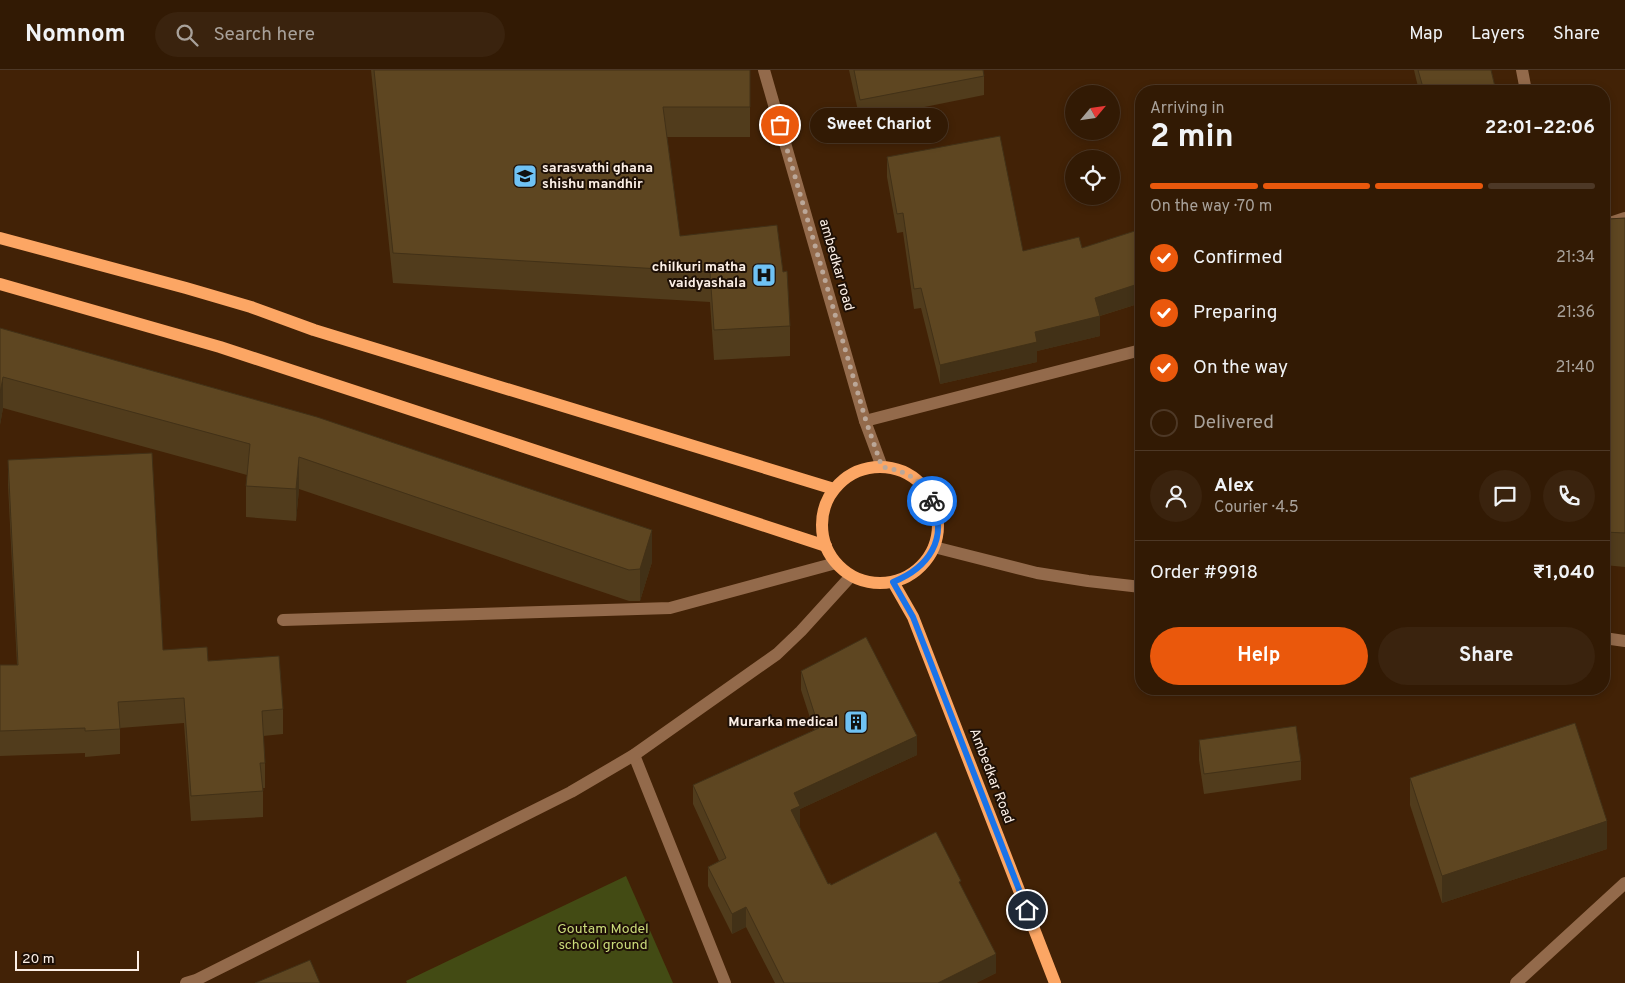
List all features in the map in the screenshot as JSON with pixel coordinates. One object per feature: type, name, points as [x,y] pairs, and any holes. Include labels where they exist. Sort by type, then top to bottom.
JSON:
[{"type":"main road","points":[[0,238],[251,307],[314,330],[834,489]]},
{"type":"main road","points":[[0,284],[220,347],[826,546]]},
{"type":"main road","points":[[882,467],[900,470],[916,479],[928,492],[936,509],[938,527],[934,547],[924,564],[908,576],[893,582],[870,583],[851,576],[836,563],[826,546],[822,526],[825,506],[834,489],[848,477],[864,469],[882,467]]},
{"type":"main road","name":"Ambedkar Road","points":[[893,582],[913,617],[1056,983]]},
{"type":"street","name":"ambedkar road","points":[[764,70],[866,421],[882,467]]},
{"type":"street","points":[[1522,70],[1525,85]]},
{"type":"street","points":[[1610,223],[1625,218]]},
{"type":"street","points":[[866,421],[1135,352]]},
{"type":"street","points":[[934,547],[1036,573],[1135,586]]},
{"type":"street","points":[[283,620],[670,608],[836,563]]},
{"type":"street","points":[[186,983],[196,980],[571,792],[634,755],[777,654],[801,631],[851,576]]},
{"type":"street","points":[[1610,639],[1625,641]]},
{"type":"street","points":[[634,755],[725,983]]},
{"type":"street","points":[[1516,983],[1625,883]]},
{"type":"green space","name":"Goutam Model school ground","points":[[626,876],[673,983],[407,983],[406,981]]},
{"type":"building","name":"sarasvathi ghana shishu mandhir","points":[[374,70],[750,70],[750,107],[663,107],[680,236],[777,225],[783,272],[787,271],[790,326],[714,330],[710,272],[393,253]]},
{"type":"building","points":[[854,70],[983,70],[984,76],[860,100]]},
{"type":"building","points":[[1418,70],[1491,70],[1495,85],[1422,85]]},
{"type":"building","points":[[1000,136],[1023,251],[1079,237],[1082,248],[1135,231],[1135,285],[1095,298],[1100,316],[1035,332],[1037,342],[940,365],[921,288],[914,289],[903,213],[897,214],[887,157]]},
{"type":"building","points":[[1625,218],[1625,533],[1610,532],[1610,219]]},
{"type":"building","points":[[0,328],[317,417],[652,530],[640,569],[629,570],[299,457],[296,489],[246,486],[250,444],[3,377],[0,393]]},
{"type":"building","points":[[152,453],[163,650],[207,647],[208,661],[279,656],[283,709],[262,711],[265,763],[260,763],[263,791],[191,796],[184,698],[118,702],[120,729],[85,731],[85,728],[0,731],[0,665],[18,665],[8,460]]},
{"type":"building","points":[[866,637],[917,736],[794,793],[800,806],[791,810],[828,884],[830,883],[831,885],[936,832],[996,954],[938,983],[784,983],[746,907],[732,914],[708,867],[726,858],[693,785],[819,728],[801,671]]},
{"type":"building","points":[[1575,723],[1607,821],[1442,876],[1410,778]]},
{"type":"building","points":[[1296,726],[1301,761],[1204,774],[1199,740]]},
{"type":"building","points":[[310,960],[320,983],[255,983]]},
{"type":"way so far","points":[[780,125],[866,421],[882,467],[900,470],[916,479],[928,492],[932,501]]},
{"type":"place","name":"Sweet Chariot","points":[[780,125]]},
{"type":"place","name":"sarasvathi ghana shishu mandhir","points":[[525,176]]},
{"type":"place","name":"chilkuri matha vaidyashala","points":[[764,275]]},
{"type":"place","name":"Murarka medical","points":[[856,722]]},
{"type":"route","points":[[932,501],[936,509],[938,527],[934,547],[924,564],[908,576],[893,582],[913,617],[1027,910]]}]
